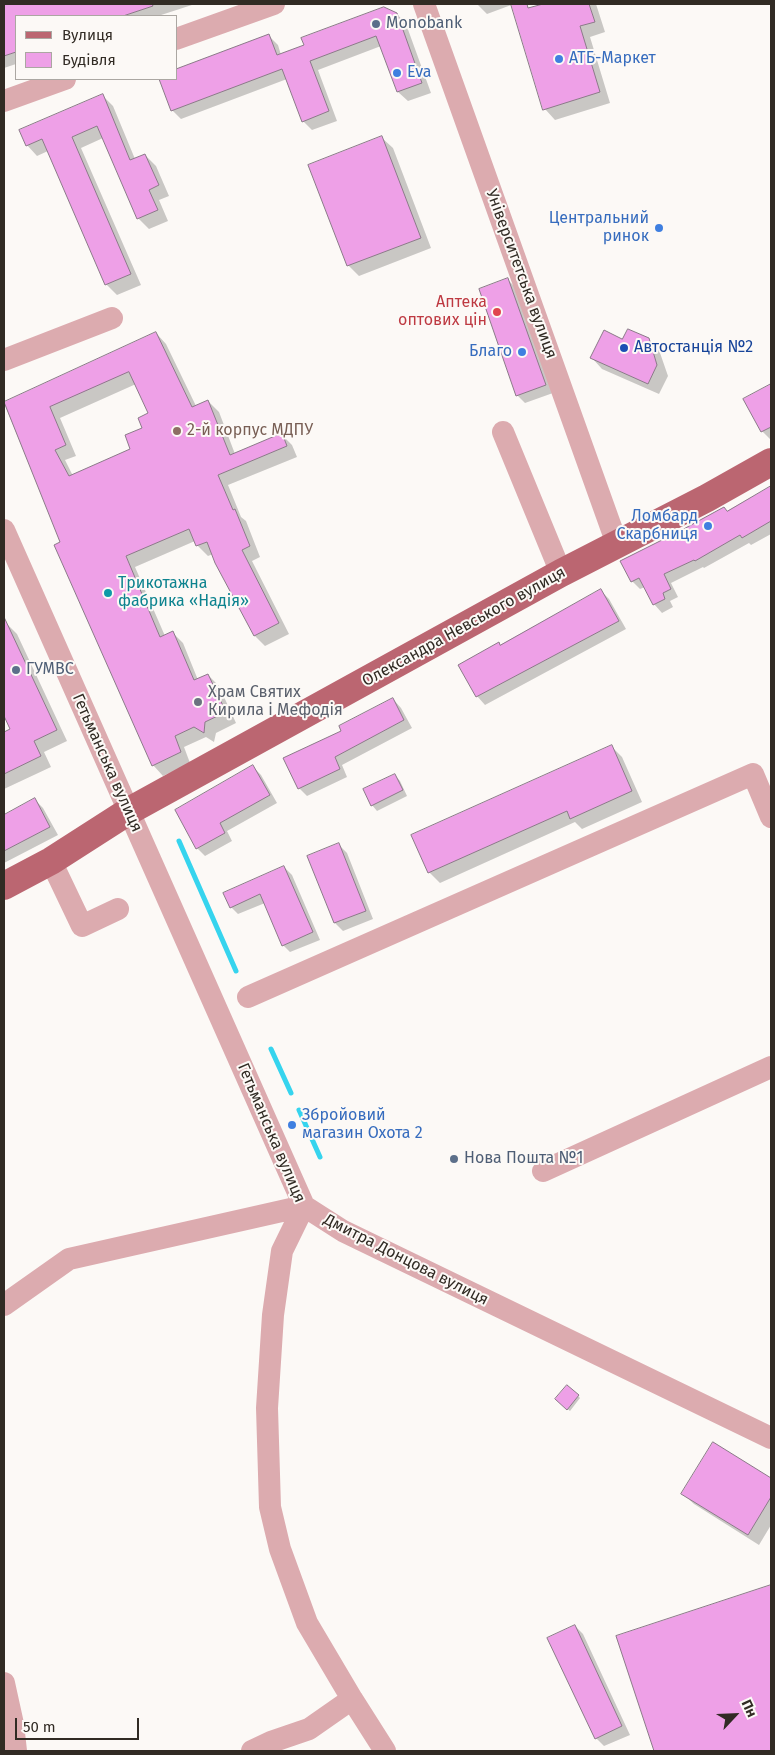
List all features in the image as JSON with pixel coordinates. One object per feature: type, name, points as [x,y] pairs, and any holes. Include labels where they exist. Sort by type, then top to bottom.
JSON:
[{"type":"main road","name":"Олександра Невського вулиця","points":[[4,886],[51,861],[129,811],[561,573],[771,462]]},
{"type":"street","points":[[178,38],[274,4]]},
{"type":"street","name":"Університетська вулиця","points":[[424,4],[617,544]]},
{"type":"street","points":[[4,100],[61,80]]},
{"type":"street","points":[[4,360],[112,318]]},
{"type":"street","points":[[503,432],[561,573]]},
{"type":"street","name":"Гетьманська вулиця","points":[[4,530],[304,1206],[282,1251],[272,1315],[267,1408],[270,1507],[280,1549],[307,1623],[385,1751]]},
{"type":"street","points":[[248,997],[754,774],[771,817]]},
{"type":"street","points":[[51,861],[82,926],[118,909]]},
{"type":"street","points":[[543,1171],[771,1067]]},
{"type":"street","name":"Дмитра Донцова вулиця","points":[[4,1305],[69,1259],[304,1206],[343,1231],[771,1438]]},
{"type":"street","points":[[4,1683],[13,1724],[16,1751]]},
{"type":"street","points":[[252,1751],[271,1742],[309,1729],[352,1699]]},
{"type":"building","points":[[4,4],[152,4],[153,6],[126,15],[15,15],[15,52],[4,56]]},
{"type":"building","name":"АТБ-Маркет","points":[[511,4],[527,4],[528,8],[543,4],[589,4],[595,22],[580,26],[600,92],[543,110]]},
{"type":"building","points":[[384,7],[397,13],[422,83],[397,92],[376,36],[310,61],[329,111],[302,122],[282,69],[171,111],[159,80],[178,80],[178,68],[269,34],[277,55],[304,45],[301,38]]},
{"type":"building","points":[[103,94],[130,160],[145,154],[159,185],[149,190],[158,210],[137,219],[97,126],[72,137],[131,274],[105,285],[42,139],[26,146],[19,130]]},
{"type":"building","points":[[382,136],[421,238],[347,266],[308,165]]},
{"type":"building","points":[[508,278],[546,385],[516,396],[479,289]]},
{"type":"building","name":"Автостанція №2","points":[[628,329],[649,338],[657,365],[648,384],[590,358],[604,330],[622,339]]},
{"type":"building","points":[[156,332],[192,407],[208,400],[230,455],[282,433],[287,446],[218,475],[233,510],[235,509],[250,546],[242,550],[279,623],[254,636],[215,563],[207,542],[196,546],[189,529],[126,556],[160,637],[173,631],[194,680],[208,674],[226,712],[205,722],[204,733],[194,727],[175,736],[181,752],[152,766],[54,545],[60,542],[4,402]],"holes":[[[129,372],[148,413],[138,418],[142,428],[125,435],[130,449],[69,476],[55,450],[66,445],[50,407]]]},
{"type":"building","points":[[771,384],[771,427],[761,432],[743,399]]},
{"type":"building","points":[[771,486],[771,521],[742,538],[740,535],[695,561],[664,574],[671,589],[663,593],[665,599],[653,605],[639,578],[631,582],[620,561],[724,507],[727,511]]},
{"type":"building","points":[[601,589],[619,621],[476,697],[458,665],[499,642],[500,645]]},
{"type":"building","name":"ГУМВС","points":[[4,617],[57,730],[34,741],[41,756],[4,774],[4,732],[10,729],[4,716]]},
{"type":"building","points":[[393,698],[404,720],[335,757],[340,769],[298,789],[283,758],[341,731],[339,726]]},
{"type":"building","points":[[612,745],[632,791],[570,819],[567,811],[428,873],[411,835]]},
{"type":"building","points":[[253,765],[270,795],[220,823],[225,833],[196,849],[175,810]]},
{"type":"building","points":[[395,774],[403,790],[371,806],[363,789]]},
{"type":"building","points":[[35,798],[50,827],[4,851],[4,815]]},
{"type":"building","points":[[339,843],[366,911],[334,923],[307,856]]},
{"type":"building","points":[[284,866],[313,932],[282,946],[260,894],[230,908],[223,893]]},
{"type":"building","points":[[567,1385],[579,1395],[567,1410],[555,1399]]},
{"type":"building","points":[[713,1442],[771,1478],[771,1497],[748,1535],[681,1494]]},
{"type":"building","points":[[771,1585],[771,1751],[654,1751],[616,1636]]},
{"type":"building","points":[[575,1625],[622,1726],[595,1739],[547,1638]]},
{"type":"waterway","points":[[179,841],[236,971]]},
{"type":"waterway","points":[[271,1049],[291,1093]]},
{"type":"waterway","points":[[299,1110],[320,1157]]},
{"type":"place","name":"Monobank","points":[[376,24]]},
{"type":"place","name":"АТБ-Маркет","points":[[559,59]]},
{"type":"place","name":"Eva","points":[[397,73]]},
{"type":"place","name":"Центральний ринок","points":[[659,228]]},
{"type":"place","name":"Аптека оптових цін","points":[[497,312]]},
{"type":"place","name":"Автостанція №2","points":[[624,348]]},
{"type":"place","name":"Благо","points":[[522,352]]},
{"type":"place","name":"2-й корпус МДПУ","points":[[177,431]]},
{"type":"place","name":"Ломбард Скарбниця","points":[[708,526]]},
{"type":"place","name":"Трикотажна фабрика «Надія»","points":[[108,593]]},
{"type":"place","name":"ГУМВС","points":[[16,670]]},
{"type":"place","name":"Храм Святих Кирила і Мефодія","points":[[198,702]]},
{"type":"place","name":"Збройовий магазин Охота 2","points":[[292,1125]]},
{"type":"place","name":"Нова Пошта №1","points":[[454,1159]]}]
